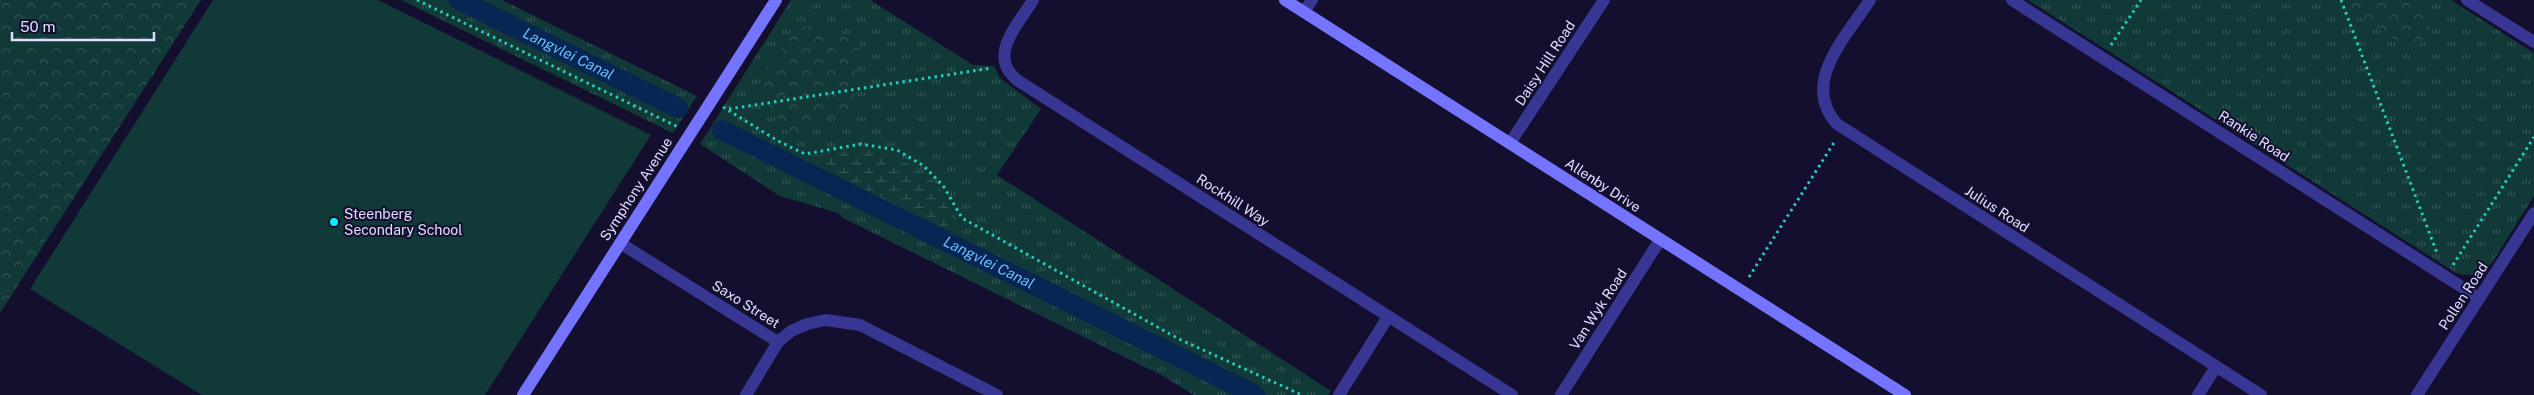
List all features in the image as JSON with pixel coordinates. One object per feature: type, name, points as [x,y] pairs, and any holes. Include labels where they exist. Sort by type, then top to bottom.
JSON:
[{"type":"street","name":"Symphony Avenue","points":[[523,395],[620,243],[685,131],[715,104],[776,0]]},
{"type":"street","points":[[1005,66],[1003,55],[1005,48],[1033,0]]},
{"type":"street","name":"Allenby Drive","points":[[1285,0],[1905,395]]},
{"type":"street","points":[[1304,12],[1312,0]]},
{"type":"street","name":"Daisy Hill Road","points":[[1510,143],[1604,0]]},
{"type":"street","name":"Julius Road","points":[[1870,0],[1830,62],[1821,91],[1829,114],[1848,131],[2261,395]]},
{"type":"street","name":"Rankie Road","points":[[2012,0],[2479,298]]},
{"type":"street","points":[[2467,0],[2534,42]]},
{"type":"street","name":"Rockhill Way","points":[[1005,66],[1017,80],[1512,395]]},
{"type":"street","name":"Pollen Road","points":[[2417,395],[2534,213]]},
{"type":"street","name":"Van Wyk Road","points":[[1560,395],[1660,240]]},
{"type":"street","name":"Saxo Street","points":[[620,243],[778,342],[791,331],[807,324],[826,320],[845,321],[860,325],[997,395]]},
{"type":"street","points":[[1339,395],[1388,317]]},
{"type":"street","points":[[746,395],[778,342]]},
{"type":"street","points":[[2198,395],[2216,367]]},
{"type":"path","points":[[417,0],[685,131]]},
{"type":"path","points":[[2103,58],[2141,0]]},
{"type":"path","points":[[2341,0],[2446,276]]},
{"type":"path","points":[[728,109],[1005,66]]},
{"type":"path","points":[[715,104],[728,109],[778,141],[805,154],[861,144],[897,150],[924,166],[944,187],[962,218],[1179,339],[1302,395]]},
{"type":"path","points":[[1740,290],[1834,142],[1848,131]]},
{"type":"path","points":[[2446,276],[2534,137]]},
{"type":"green space","points":[[0,0],[201,0],[0,313]]},
{"type":"green space","name":"Steenberg Secondary School","points":[[213,0],[378,0],[651,135],[485,395],[202,395],[30,289]]},
{"type":"green space","points":[[401,0],[502,0],[697,96],[673,133]]},
{"type":"green space","points":[[791,0],[870,0],[973,65],[994,66],[1000,78],[1041,109],[997,175],[1331,391],[1328,395],[1194,395],[1163,376],[843,218],[838,213],[780,196],[700,144]]},
{"type":"green space","points":[[2028,0],[2451,0],[2534,53],[2534,196],[2488,267],[2476,274],[2456,273]]},
{"type":"green space","points":[[2343,0],[2411,0],[2437,17],[2414,52],[2340,4]]},
{"type":"green space","points":[[798,24],[860,41],[853,110],[791,136],[756,88]]},
{"type":"green space","points":[[860,149],[893,157],[908,163],[922,171],[933,181],[943,193],[951,208],[956,225],[947,242],[797,168],[809,157]]},
{"type":"waterway","name":"Langvlei Canal","points":[[459,0],[678,108]]},
{"type":"waterway","name":"Langvlei Canal","points":[[722,130],[1255,395]]},
{"type":"place","name":"Steenberg Secondary School","points":[[334,222]]}]
